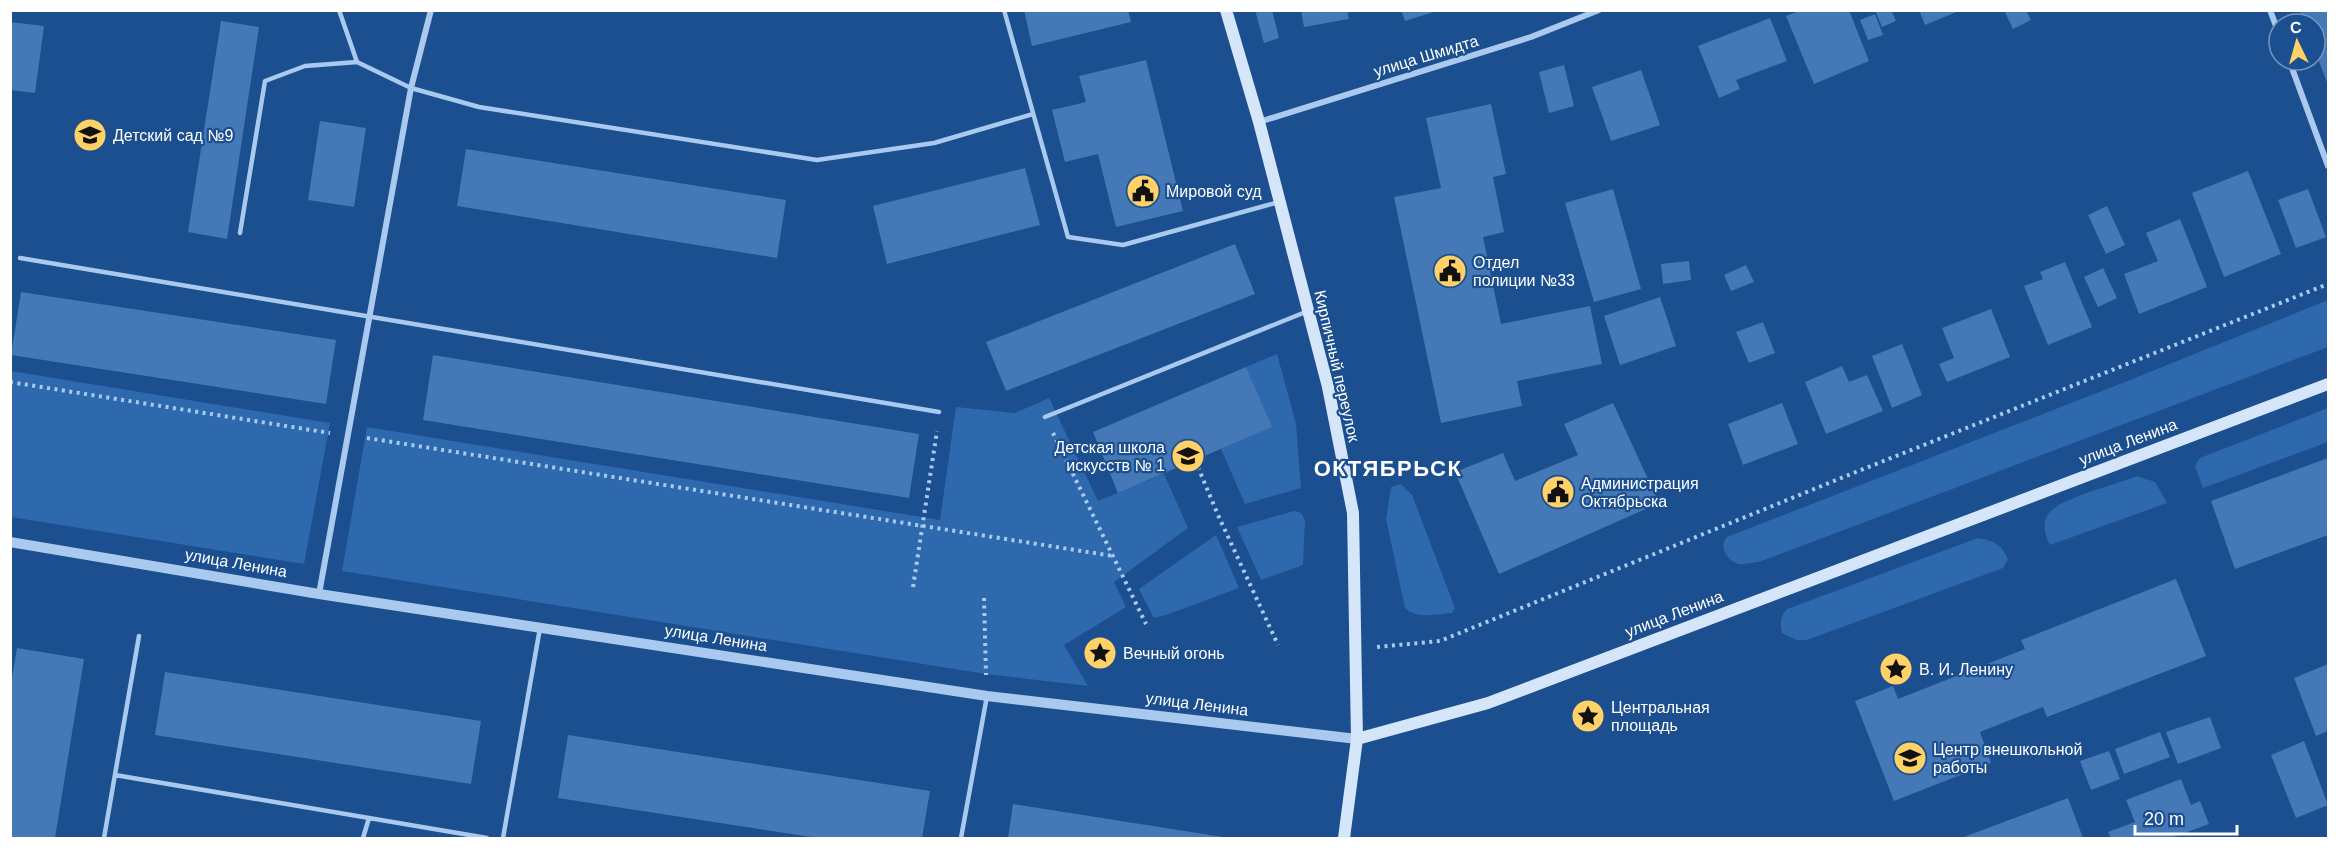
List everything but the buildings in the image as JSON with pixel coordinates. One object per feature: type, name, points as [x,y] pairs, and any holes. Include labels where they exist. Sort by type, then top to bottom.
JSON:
[{"type":"main road","name":"Кирпичный переулок","points":[[1226,10],[1259,122],[1328,387],[1353,513],[1357,739],[1344,838]]},
{"type":"main road","name":"улица Ленина","points":[[1357,739],[1488,703],[2328,384]]},
{"type":"street","points":[[319,594],[411,88],[431,10]]},
{"type":"street","name":"улица Шмидта","points":[[1259,122],[1531,37],[1599,10]]},
{"type":"street","points":[[2293,72],[2328,166]]},
{"type":"street","name":"улица Ленина","points":[[10,542],[319,594],[987,696],[1357,739]]},
{"type":"lane","points":[[339,10],[357,62]]},
{"type":"lane","points":[[1004,10],[1068,237],[1123,245],[1280,201]]},
{"type":"lane","points":[[240,233],[265,81],[304,66],[357,62],[411,88],[480,107],[817,160],[934,143],[1033,114]]},
{"type":"lane","points":[[20,258],[939,412]]},
{"type":"lane","points":[[1045,417],[1308,311]]},
{"type":"lane","points":[[503,838],[540,628]]},
{"type":"lane","points":[[104,838],[139,636]]},
{"type":"lane","points":[[961,838],[987,696]]},
{"type":"lane","points":[[115,775],[487,838]]},
{"type":"lane","points":[[363,838],[369,818]]},
{"type":"path","points":[[1355,649],[1440,641],[2328,284]]},
{"type":"path","points":[[10,382],[1113,556]]},
{"type":"path","points":[[913,587],[939,412]]},
{"type":"path","points":[[1045,417],[1146,624]]},
{"type":"path","points":[[1195,460],[1278,645]]},
{"type":"path","points":[[984,598],[986,674]]},
{"type":"shaded area","points":[[2328,300],[2328,347],[1759,562],[1739,564],[1725,553],[1723,545],[1727,537],[2125,382]]},
{"type":"shaded area","points":[[1277,354],[1296,424],[1301,488],[1245,504],[1221,449],[1271,427],[1246,367]]},
{"type":"shaded area","points":[[11,371],[330,423],[304,564],[11,517]]},
{"type":"shaded area","points":[[1049,398],[1098,501],[1164,474],[1188,528],[1114,582],[1126,607],[1064,645],[1088,686],[986,674],[342,571],[367,427],[940,520],[956,407],[1015,413]]},
{"type":"shaded area","points":[[2328,408],[2328,442],[2203,488],[2195,466],[2200,458]]},
{"type":"shaded area","points":[[2137,476],[2155,482],[2167,503],[2050,545],[2044,525],[2049,513],[2055,507]]},
{"type":"shaded area","points":[[1401,484],[1412,495],[1455,608],[1452,613],[1421,615],[1405,608],[1386,519],[1391,487]]},
{"type":"shaded area","points":[[1294,511],[1301,513],[1305,520],[1303,565],[1261,580],[1237,527]]},
{"type":"shaded area","points":[[1216,535],[1239,588],[1154,618],[1139,589]]},
{"type":"shaded area","points":[[1978,538],[1993,542],[2003,550],[2008,559],[2003,568],[1807,640],[1797,640],[1782,633],[1781,620],[1787,609]]},
{"type":"place","name":"Детский сад №9","points":[[90,135]]},
{"type":"place","name":"Мировой суд","points":[[1143,191]]},
{"type":"place","name":"Отдел полиции №33","points":[[1450,271]]},
{"type":"place","name":"Детская школа искусств № 1","points":[[1188,456]]},
{"type":"place","name":"Администрация Октябрьска","points":[[1558,492]]},
{"type":"place","name":"Вечный огонь","points":[[1100,653]]},
{"type":"place","name":"В. И. Ленину","points":[[1896,669]]},
{"type":"place","name":"Центральная площадь","points":[[1588,716]]},
{"type":"place","name":"Центр внешкольной работы","points":[[1910,758]]},
{"type":"district","name":"ОКТЯБРЬСК","points":[[1388,468]]}]
